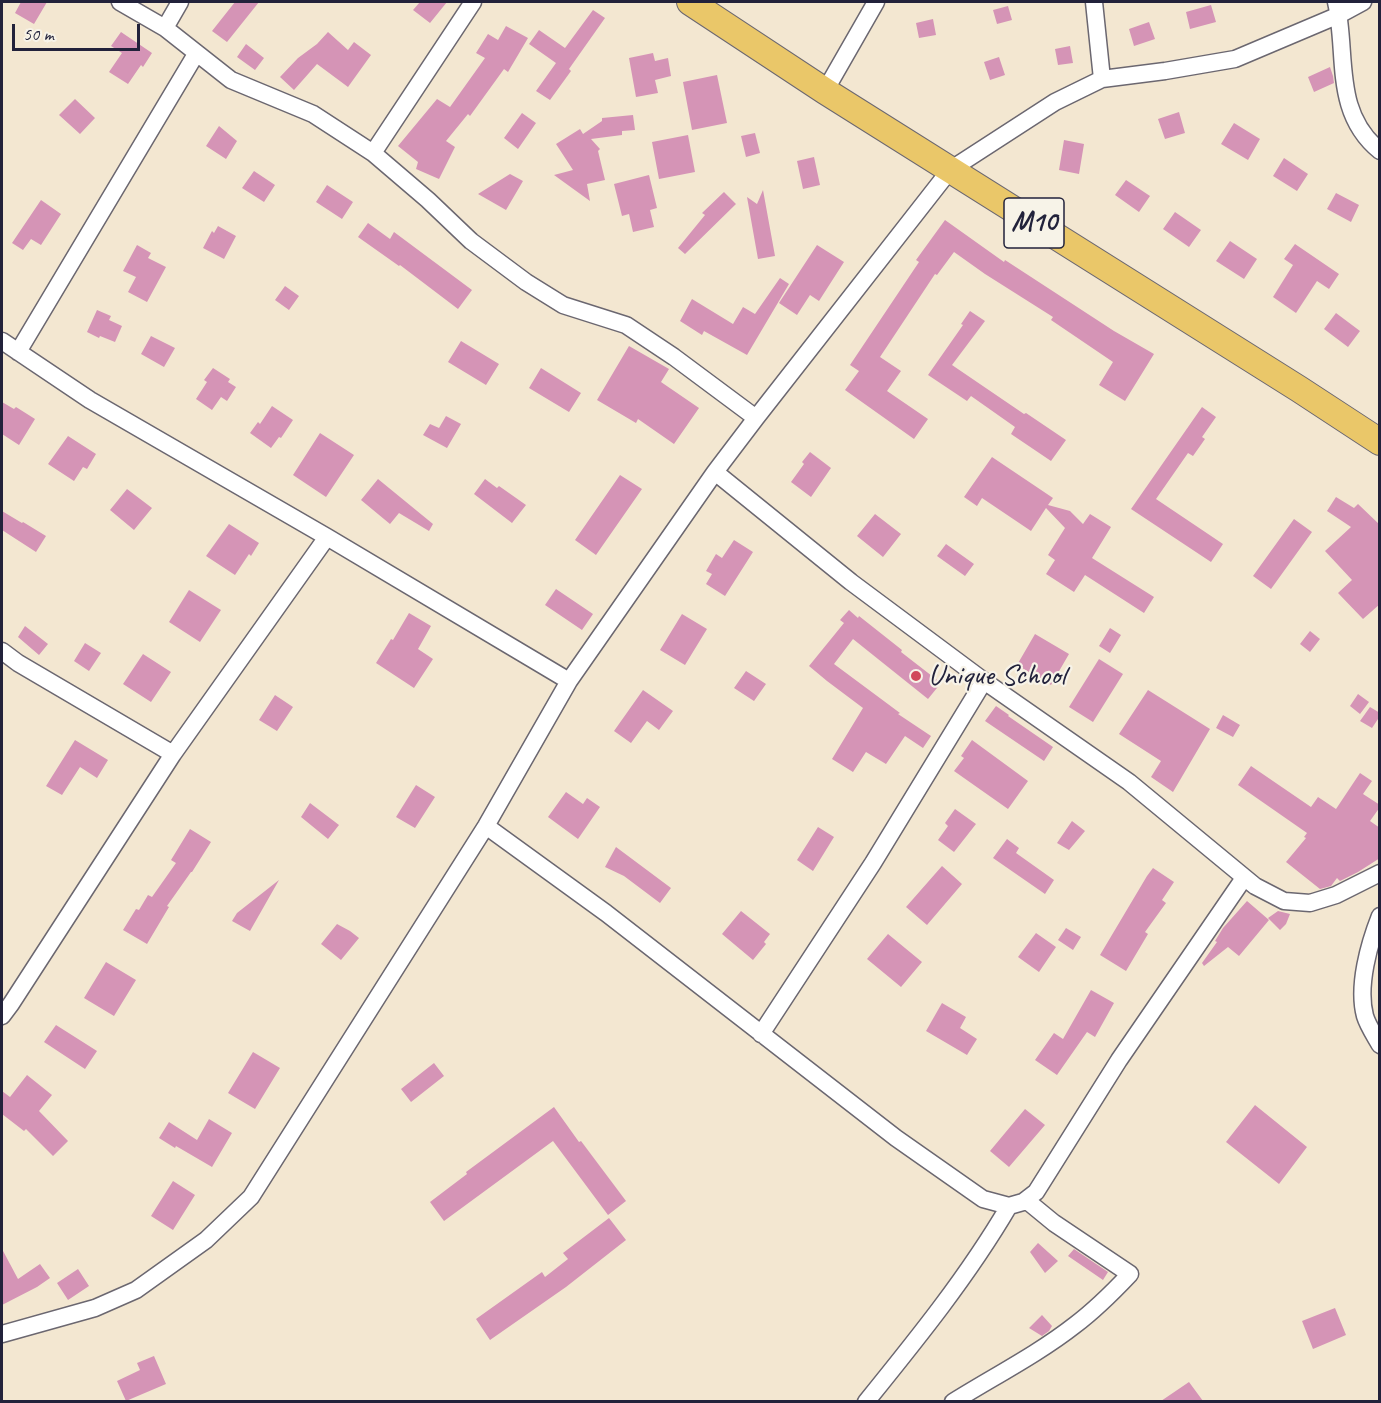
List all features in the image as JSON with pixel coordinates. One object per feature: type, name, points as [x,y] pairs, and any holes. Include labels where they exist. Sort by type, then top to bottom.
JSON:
[{"type":"main road","name":"M10","points":[[690,2],[825,91],[1380,442]]},
{"type":"street","points":[[120,2],[165,28],[231,80],[313,114],[373,153],[471,241],[526,282],[563,305],[626,325],[674,357],[756,418]]},
{"type":"street","points":[[165,28],[180,2]]},
{"type":"street","points":[[373,153],[473,2]]},
{"type":"street","points":[[825,91],[876,2]]},
{"type":"street","points":[[1094,2],[1102,79]]},
{"type":"street","points":[[2,1334],[95,1308],[136,1290],[206,1240],[251,1197],[486,826],[569,681],[715,472],[950,170],[1055,102],[1102,79],[1165,71],[1235,58],[1338,8],[1363,2]]},
{"type":"street","points":[[1338,8],[1342,64],[1349,104],[1356,125],[1370,144],[1380,151]]},
{"type":"street","points":[[18,352],[196,54]]},
{"type":"street","points":[[2,341],[90,400],[569,681]]},
{"type":"street","points":[[715,472],[850,582],[984,681],[1129,782],[1255,886],[1284,901],[1310,903],[1336,896],[1380,873]]},
{"type":"street","points":[[2,1016],[173,754],[327,537]]},
{"type":"street","points":[[2,651],[18,663],[173,754]]},
{"type":"street","points":[[761,1034],[873,863],[984,681]]},
{"type":"street","points":[[486,826],[606,913],[896,1138],[983,1199],[1009,1206],[1019,1204],[1036,1192],[1119,1060],[1244,878]]},
{"type":"street","points":[[1380,916],[1371,938],[1361,990],[1365,1017],[1380,1045]]},
{"type":"street","points":[[952,1401],[1076,1325],[1130,1274],[1054,1223],[1026,1200]]},
{"type":"street","points":[[866,1401],[921,1335],[990,1239],[1009,1206]]},
{"type":"building","points":[[21,2],[47,2],[34,24],[15,13]]},
{"type":"building","points":[[235,2],[259,2],[227,42],[212,31]]},
{"type":"building","points":[[420,2],[447,2],[430,23],[413,10]]},
{"type":"building","points":[[1211,5],[1216,22],[1190,29],[1186,12]]},
{"type":"building","points":[[1008,6],[1012,20],[997,24],[993,10]]},
{"type":"building","points":[[593,10],[605,18],[550,100],[536,91],[556,63],[529,44],[539,30],[565,48]]},
{"type":"building","points":[[933,19],[936,35],[919,38],[916,23]]},
{"type":"building","points":[[1149,22],[1155,39],[1134,46],[1129,29]]},
{"type":"building","points":[[506,26],[528,38],[508,72],[504,69],[470,116],[468,114],[446,141],[455,147],[439,179],[416,169],[418,162],[398,146],[437,99],[450,107],[485,58],[476,53],[488,34],[498,40]]},
{"type":"building","points":[[121,32],[152,53],[128,84],[109,72],[122,53],[111,46]]},
{"type":"building","points":[[328,32],[348,50],[354,42],[371,55],[348,87],[317,64],[294,90],[280,77]]},
{"type":"building","points":[[246,44],[264,58],[255,70],[237,57]]},
{"type":"building","points":[[1070,46],[1073,63],[1058,65],[1055,49]]},
{"type":"building","points":[[653,53],[655,61],[668,58],[671,76],[655,80],[658,93],[636,97],[629,58]]},
{"type":"building","points":[[999,57],[1005,75],[990,80],[984,62]]},
{"type":"building","points":[[1330,67],[1334,83],[1314,92],[1308,77]]},
{"type":"building","points":[[717,75],[727,123],[692,130],[683,82]]},
{"type":"building","points":[[75,99],[95,118],[80,134],[59,115]]},
{"type":"building","points":[[1179,112],[1185,133],[1165,139],[1158,119]]},
{"type":"building","points":[[522,113],[536,123],[518,149],[504,138]]},
{"type":"building","points":[[633,115],[635,130],[622,131],[622,135],[591,139],[600,149],[598,151],[605,180],[587,184],[590,201],[554,175],[573,170],[556,144],[580,129],[583,134],[602,121],[602,118]]},
{"type":"building","points":[[1234,123],[1260,139],[1248,160],[1221,144]]},
{"type":"building","points":[[219,126],[237,141],[226,159],[206,146]]},
{"type":"building","points":[[755,133],[760,153],[746,157],[741,136]]},
{"type":"building","points":[[688,135],[695,172],[659,179],[652,142]]},
{"type":"building","points":[[1064,140],[1084,144],[1079,174],[1059,170]]},
{"type":"building","points":[[814,157],[820,185],[803,189],[797,161]]},
{"type":"building","points":[[1284,158],[1308,174],[1297,191],[1273,176]]},
{"type":"building","points":[[254,171],[275,185],[264,202],[242,188]]},
{"type":"building","points":[[510,174],[523,181],[506,210],[478,194]]},
{"type":"building","points":[[649,175],[657,208],[650,210],[654,227],[633,232],[629,214],[622,216],[614,184]]},
{"type":"building","points":[[1126,180],[1150,196],[1139,212],[1115,195]]},
{"type":"building","points":[[327,185],[353,202],[342,219],[316,202]]},
{"type":"building","points":[[763,190],[775,256],[758,259],[747,197],[757,204]]},
{"type":"building","points":[[724,192],[736,204],[685,254],[678,248],[705,215],[702,213]]},
{"type":"building","points":[[1336,193],[1359,205],[1351,222],[1327,209]]},
{"type":"building","points":[[41,200],[61,214],[41,245],[31,239],[23,250],[12,243]]},
{"type":"building","points":[[1175,212],[1201,230],[1189,247],[1163,229]]},
{"type":"building","points":[[945,220],[1004,262],[1005,260],[1114,331],[1154,354],[1125,401],[1099,385],[1113,362],[1051,320],[1053,317],[954,252],[937,275],[935,274],[880,357],[901,371],[887,391],[928,419],[914,439],[845,390],[859,371],[850,365],[919,262],[916,260]]},
{"type":"building","points":[[368,223],[390,239],[394,232],[472,290],[458,309],[400,265],[358,237]]},
{"type":"building","points":[[218,226],[236,236],[224,259],[203,248],[212,231],[214,233]]},
{"type":"building","points":[[1230,241],[1257,259],[1244,279],[1216,261]]},
{"type":"building","points":[[1295,244],[1339,274],[1329,289],[1317,281],[1296,313],[1273,297],[1293,265],[1284,259]]},
{"type":"building","points":[[137,245],[151,253],[148,258],[166,267],[147,302],[128,292],[136,277],[123,271]]},
{"type":"building","points":[[817,245],[844,262],[819,301],[810,295],[797,315],[779,303]]},
{"type":"building","points":[[780,278],[789,284],[747,355],[704,331],[702,335],[680,321],[692,299],[733,324],[743,307],[755,314]]},
{"type":"building","points":[[285,286],[299,296],[289,310],[275,300]]},
{"type":"building","points":[[97,310],[111,316],[109,320],[122,326],[115,342],[87,332]]},
{"type":"building","points":[[970,311],[985,321],[952,365],[1066,440],[1051,461],[1011,434],[1015,427],[971,396],[967,401],[928,375],[963,325],[961,324]]},
{"type":"building","points":[[1336,313],[1360,331],[1348,347],[1324,329]]},
{"type":"building","points":[[151,336],[175,348],[164,367],[141,354]]},
{"type":"building","points":[[461,341],[499,364],[486,385],[448,362]]},
{"type":"building","points":[[629,346],[669,369],[661,382],[699,408],[674,444],[638,419],[636,423],[597,400]]},
{"type":"building","points":[[213,368],[230,379],[228,382],[236,387],[227,401],[221,397],[212,410],[196,399],[207,382],[204,380]]},
{"type":"building","points":[[541,368],[581,393],[569,412],[529,388]]},
{"type":"building","points":[[2,402],[14,409],[16,407],[35,419],[19,445],[2,434]]},
{"type":"building","points":[[272,406],[293,420],[271,448],[250,433],[258,422],[260,424]]},
{"type":"building","points":[[1202,407],[1216,417],[1202,437],[1205,439],[1193,456],[1188,453],[1156,499],[1223,544],[1211,562],[1131,509]]},
{"type":"building","points":[[446,416],[461,424],[447,448],[423,435],[430,424],[439,428]]},
{"type":"building","points":[[320,433],[354,455],[326,497],[293,475]]},
{"type":"building","points":[[68,436],[96,454],[87,469],[83,467],[74,481],[48,464]]},
{"type":"building","points":[[810,452],[831,468],[811,497],[791,482]]},
{"type":"building","points":[[992,457],[1053,498],[1048,505],[1070,511],[1083,524],[1090,514],[1111,527],[1092,558],[1154,597],[1144,613],[1085,575],[1074,592],[1046,574],[1055,560],[1048,555],[1065,528],[1046,508],[1031,531],[982,498],[977,506],[964,497]]},
{"type":"building","points":[[620,475],[642,489],[596,555],[575,540]]},
{"type":"building","points":[[378,479],[433,524],[429,531],[399,513],[390,524],[361,500]]},
{"type":"building","points":[[485,479],[526,505],[512,523],[474,494]]},
{"type":"building","points":[[127,489],[152,508],[134,530],[110,510]]},
{"type":"building","points":[[1336,497],[1354,508],[1358,504],[1380,525],[1380,604],[1363,619],[1338,593],[1352,580],[1325,551],[1351,527],[1327,511]]},
{"type":"building","points":[[2,511],[46,536],[36,552],[2,530]]},
{"type":"building","points":[[875,514],[901,534],[883,557],[857,536]]},
{"type":"building","points":[[1294,519],[1312,532],[1271,589],[1253,576]]},
{"type":"building","points":[[229,524],[259,543],[235,575],[206,556]]},
{"type":"building","points":[[734,540],[753,552],[725,596],[706,584],[712,574],[706,571],[716,554],[722,558]]},
{"type":"building","points":[[946,544],[974,564],[965,576],[937,556]]},
{"type":"building","points":[[556,589],[593,614],[582,630],[545,605]]},
{"type":"building","points":[[189,590],[221,610],[200,642],[169,622]]},
{"type":"building","points":[[849,610],[941,683],[928,699],[853,639],[834,664],[900,713],[898,714],[931,736],[923,748],[905,736],[886,764],[866,752],[853,772],[832,759],[863,708],[809,666],[844,623],[840,620]]},
{"type":"building","points":[[409,613],[431,626],[418,649],[433,659],[414,688],[376,663]]},
{"type":"building","points":[[682,614],[707,629],[685,665],[660,650]]},
{"type":"building","points":[[25,626],[48,644],[39,655],[18,637]]},
{"type":"building","points":[[1110,628],[1121,635],[1110,653],[1099,646]]},
{"type":"building","points":[[1310,631],[1320,639],[1310,652],[1300,644]]},
{"type":"building","points":[[1035,634],[1069,654],[1051,685],[1017,665]]},
{"type":"building","points":[[85,643],[101,653],[89,671],[74,661]]},
{"type":"building","points":[[143,654],[171,672],[151,702],[123,684]]},
{"type":"building","points":[[1099,659],[1123,674],[1093,722],[1069,707]]},
{"type":"building","points":[[746,671],[766,684],[754,701],[734,688]]},
{"type":"building","points":[[643,690],[673,711],[659,730],[647,721],[631,743],[614,731]]},
{"type":"building","points":[[1148,690],[1210,729],[1173,792],[1151,777],[1161,761],[1119,734]]},
{"type":"building","points":[[1358,694],[1369,702],[1360,714],[1350,706]]},
{"type":"building","points":[[275,695],[293,707],[277,731],[259,720]]},
{"type":"building","points":[[996,706],[1053,747],[1044,761],[985,721]]},
{"type":"building","points":[[1370,707],[1380,713],[1372,728],[1360,721]]},
{"type":"building","points":[[1223,715],[1240,725],[1233,737],[1216,728]]},
{"type":"building","points":[[75,740],[108,760],[97,778],[80,767],[62,795],[46,786]]},
{"type":"building","points":[[972,740],[1028,781],[1008,809],[954,771],[964,758],[961,756]]},
{"type":"building","points":[[1251,766],[1311,807],[1318,797],[1336,809],[1360,773],[1372,781],[1363,794],[1380,805],[1370,821],[1380,828],[1380,858],[1340,881],[1337,878],[1331,886],[1320,889],[1286,862],[1306,838],[1304,837],[1307,833],[1238,785]]},
{"type":"building","points":[[416,785],[435,797],[415,828],[396,817]]},
{"type":"building","points":[[566,792],[583,804],[587,798],[600,807],[578,839],[548,817]]},
{"type":"building","points":[[310,803],[339,825],[328,839],[301,817]]},
{"type":"building","points":[[955,809],[976,824],[954,852],[938,840],[948,826],[945,823]]},
{"type":"building","points":[[1072,821],[1085,831],[1069,850],[1057,843]]},
{"type":"building","points":[[818,827],[834,837],[813,871],[797,860]]},
{"type":"building","points":[[190,829],[211,842],[167,906],[169,907],[147,944],[123,930],[136,909],[139,910],[148,895],[152,897],[176,863],[171,860]]},
{"type":"building","points":[[1007,839],[1019,848],[1016,853],[1054,880],[1045,894],[993,858]]},
{"type":"building","points":[[616,847],[671,888],[660,903],[624,876],[605,867]]},
{"type":"building","points":[[942,866],[962,884],[927,925],[906,907]]},
{"type":"building","points":[[1153,868],[1174,882],[1162,900],[1166,903],[1145,932],[1148,934],[1126,971],[1100,955]]},
{"type":"building","points":[[279,880],[250,931],[232,921],[237,913]]},
{"type":"building","points":[[1247,901],[1269,920],[1239,956],[1228,947],[1204,966],[1202,963],[1217,942],[1215,941],[1223,928]]},
{"type":"building","points":[[741,911],[770,934],[764,942],[766,944],[753,960],[722,934]]},
{"type":"building","points":[[1278,911],[1290,914],[1286,924],[1280,930],[1268,918]]},
{"type":"building","points":[[337,924],[359,938],[341,960],[321,944]]},
{"type":"building","points":[[1066,928],[1081,937],[1073,950],[1058,940]]},
{"type":"building","points":[[1036,933],[1056,947],[1039,972],[1018,957]]},
{"type":"building","points":[[888,934],[922,962],[901,987],[867,959]]},
{"type":"building","points":[[106,962],[136,980],[114,1016],[84,998]]},
{"type":"building","points":[[1091,990],[1114,1003],[1095,1037],[1087,1032],[1057,1075],[1035,1060],[1054,1033],[1063,1039]]},
{"type":"building","points":[[942,1003],[966,1017],[960,1028],[977,1039],[967,1055],[926,1031]]},
{"type":"building","points":[[56,1025],[97,1051],[85,1069],[44,1042]]},
{"type":"building","points":[[253,1052],[280,1068],[255,1109],[228,1093]]},
{"type":"building","points":[[434,1063],[444,1076],[411,1102],[401,1089]]},
{"type":"building","points":[[27,1075],[52,1095],[39,1111],[68,1141],[53,1156],[26,1129],[24,1131],[2,1114],[2,1091],[10,1097]]},
{"type":"building","points":[[1255,1105],[1307,1147],[1279,1184],[1226,1142]]},
{"type":"building","points":[[554,1107],[626,1201],[608,1215],[553,1141],[444,1221],[430,1202],[467,1174],[466,1172]]},
{"type":"building","points":[[1025,1109],[1045,1125],[1009,1167],[990,1151]]},
{"type":"building","points":[[209,1119],[232,1133],[212,1167],[159,1138],[169,1122],[197,1140]]},
{"type":"building","points":[[173,1181],[195,1195],[173,1230],[151,1216]]},
{"type":"building","points":[[609,1218],[626,1240],[566,1287],[490,1340],[476,1319],[542,1272],[545,1277],[568,1259],[563,1253]]},
{"type":"building","points":[[1038,1243],[1058,1261],[1045,1273],[1030,1252]]},
{"type":"building","points":[[2,1249],[18,1279],[40,1264],[50,1278],[2,1305]]},
{"type":"building","points":[[1074,1249],[1108,1272],[1103,1280],[1068,1256]]},
{"type":"building","points":[[78,1269],[89,1286],[68,1300],[57,1283]]},
{"type":"building","points":[[1335,1308],[1346,1335],[1313,1349],[1302,1321]]},
{"type":"building","points":[[1042,1315],[1052,1326],[1042,1336],[1029,1328]]},
{"type":"building","points":[[154,1356],[166,1384],[126,1401],[117,1381],[140,1370],[137,1363]]},
{"type":"building","points":[[1189,1382],[1203,1401],[1161,1401]]},
{"type":"place","name":"Unique School","points":[[916,676]]}]
